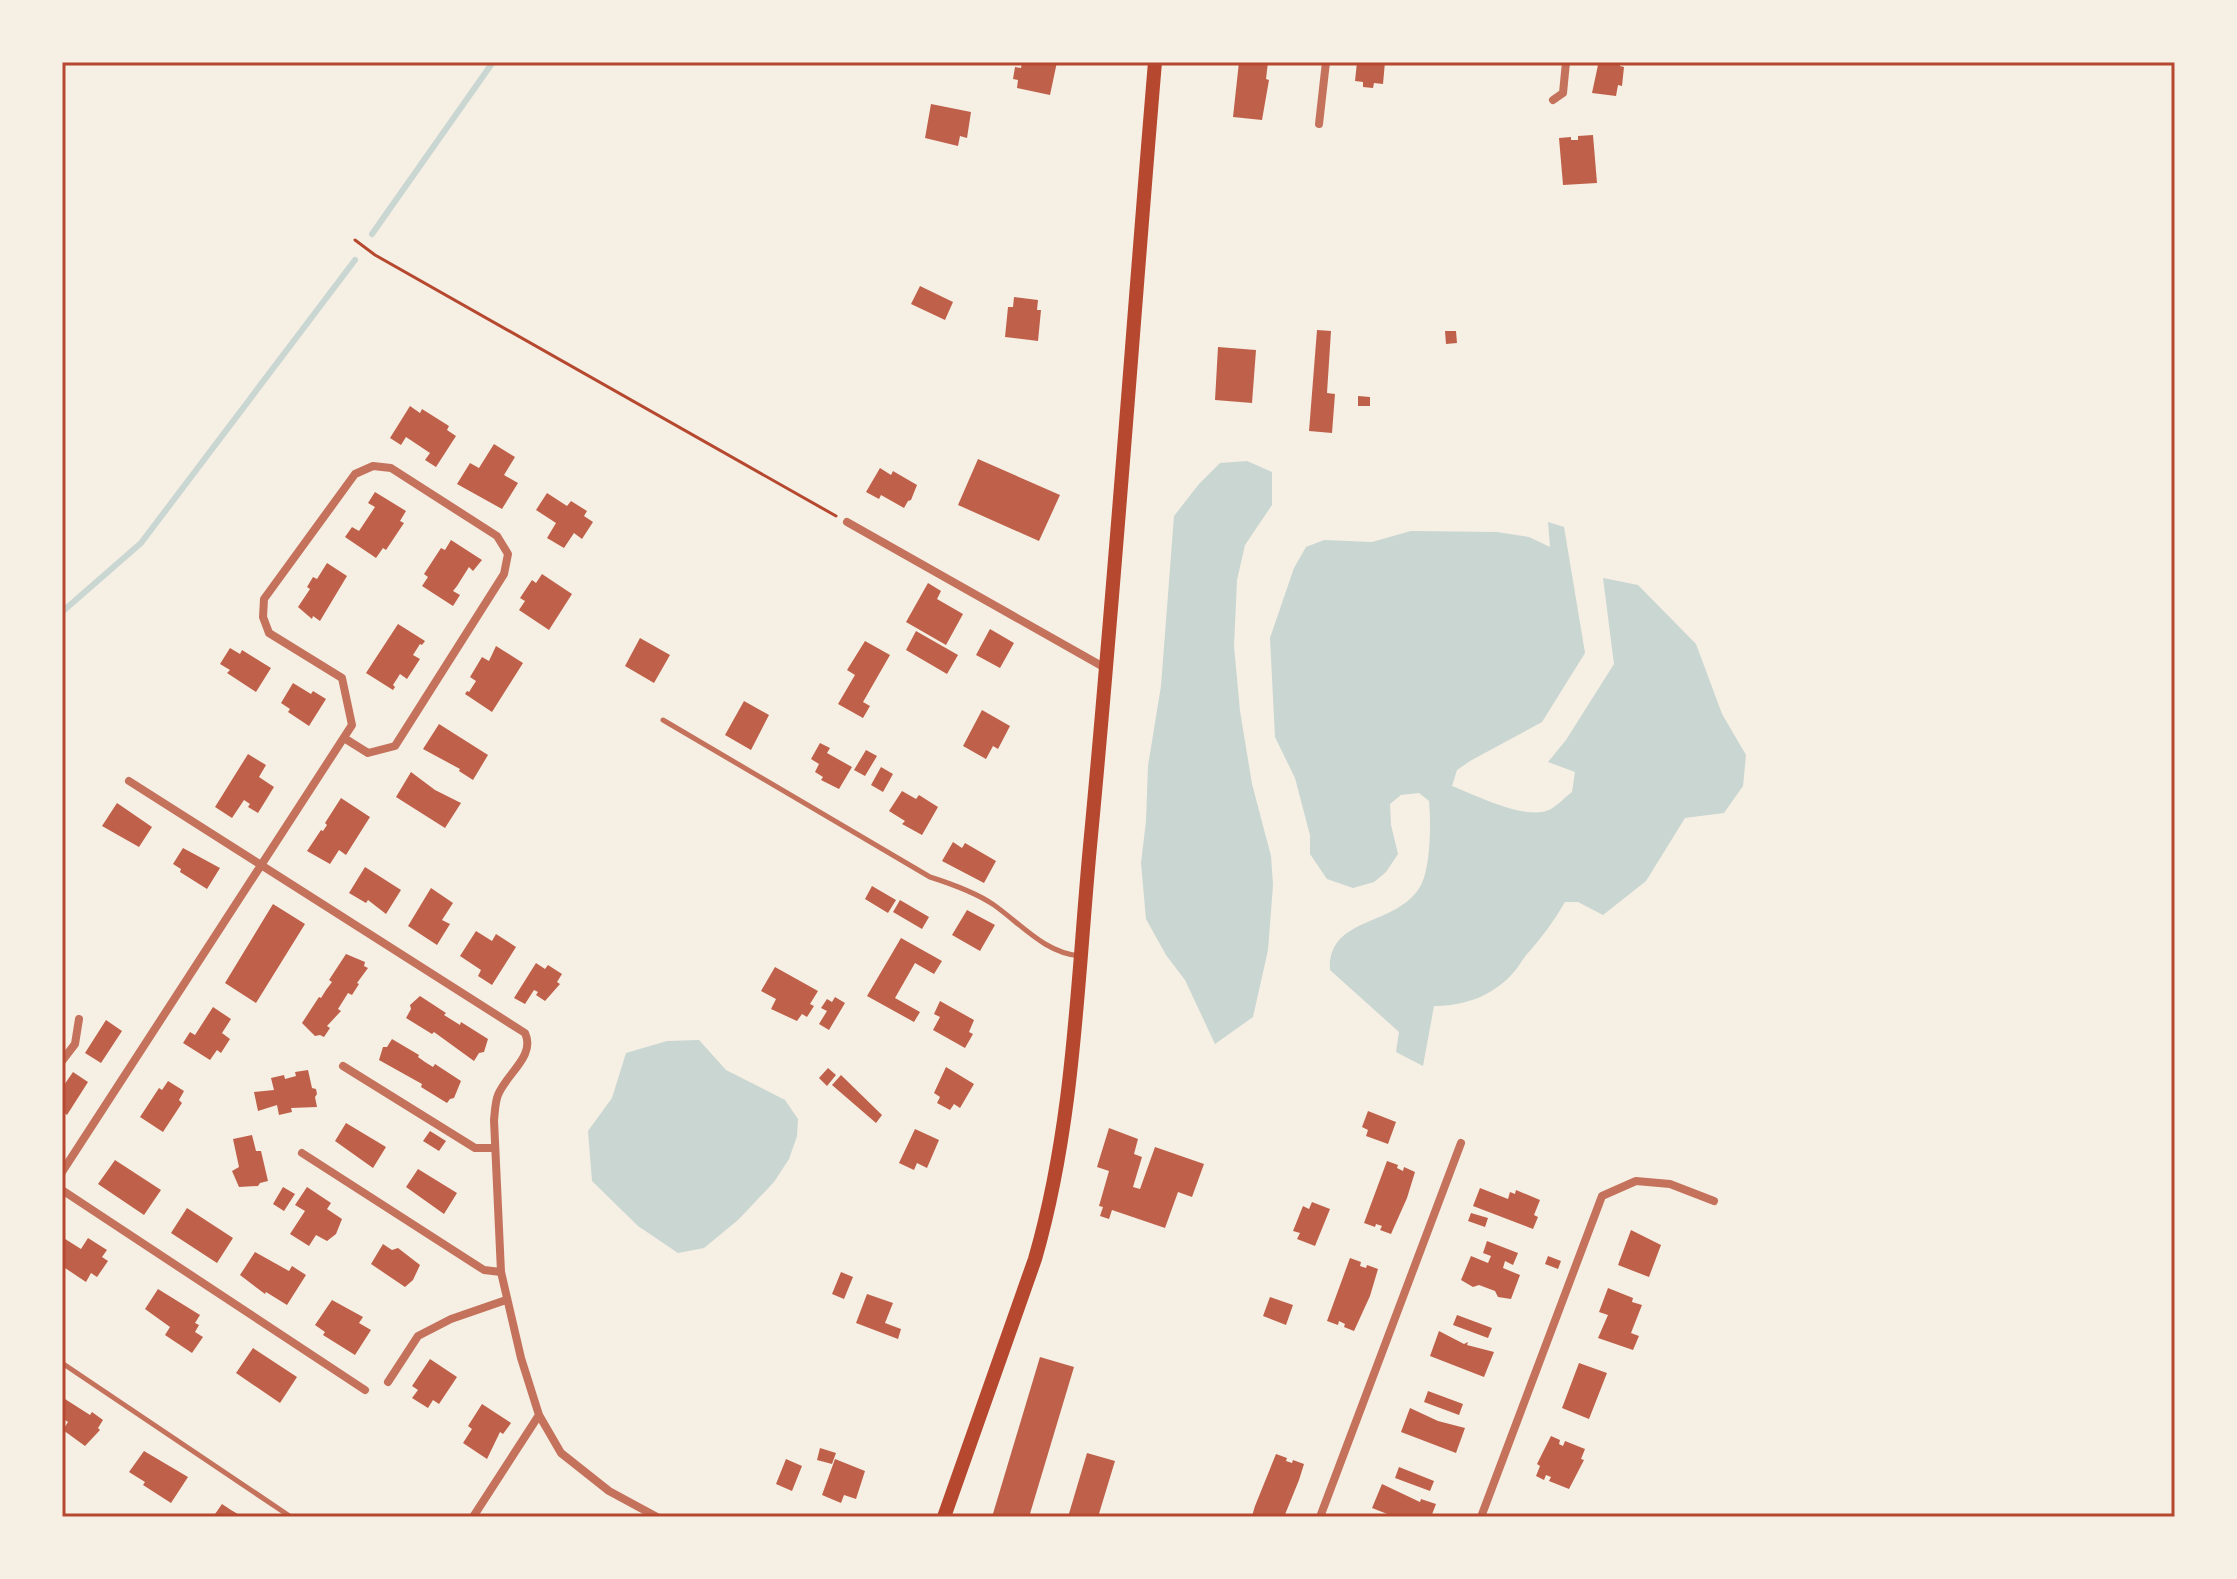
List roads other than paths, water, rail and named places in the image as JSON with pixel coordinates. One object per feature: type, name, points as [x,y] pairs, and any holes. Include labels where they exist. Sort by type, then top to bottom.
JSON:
[{"type":"main road","points":[[944,1517],[1045,1226],[1064,1128],[1106,665],[1155,62]]},
{"type":"street","points":[[1319,124],[1326,62]]},
{"type":"street","points":[[1553,100],[1563,93],[1566,62]]},
{"type":"street","points":[[62,1172],[352,725],[342,678],[269,633],[263,617],[264,599],[355,474],[373,466],[391,468],[497,536],[508,554],[504,574],[395,746],[368,753],[344,738]]},
{"type":"street","points":[[847,522],[1100,665],[1106,665]]},
{"type":"street","points":[[129,781],[525,1033],[529,1042],[528,1051],[507,1077],[497,1096],[494,1120],[501,1272],[506,1300],[539,1415],[561,1453],[609,1491],[657,1517]]},
{"type":"street","points":[[62,1061],[75,1044],[79,1019]]},
{"type":"street","points":[[343,1066],[475,1148],[495,1148]]},
{"type":"street","points":[[1320,1517],[1461,1143]]},
{"type":"street","points":[[302,1153],[484,1270],[501,1272]]},
{"type":"street","points":[[1481,1517],[1602,1196],[1636,1181],[1670,1184],[1714,1201]]},
{"type":"street","points":[[62,1190],[365,1390]]},
{"type":"street","points":[[388,1382],[418,1336],[451,1319],[506,1300]]},
{"type":"street","points":[[473,1517],[539,1415]]},
{"type":"lane","points":[[663,720],[930,877],[958,886],[992,904],[1054,951],[1081,956]]},
{"type":"lane","points":[[62,1363],[291,1517]]},
{"type":"waterway","points":[[372,234],[493,62]]},
{"type":"waterway","points":[[62,612],[141,543],[355,260]]}]
